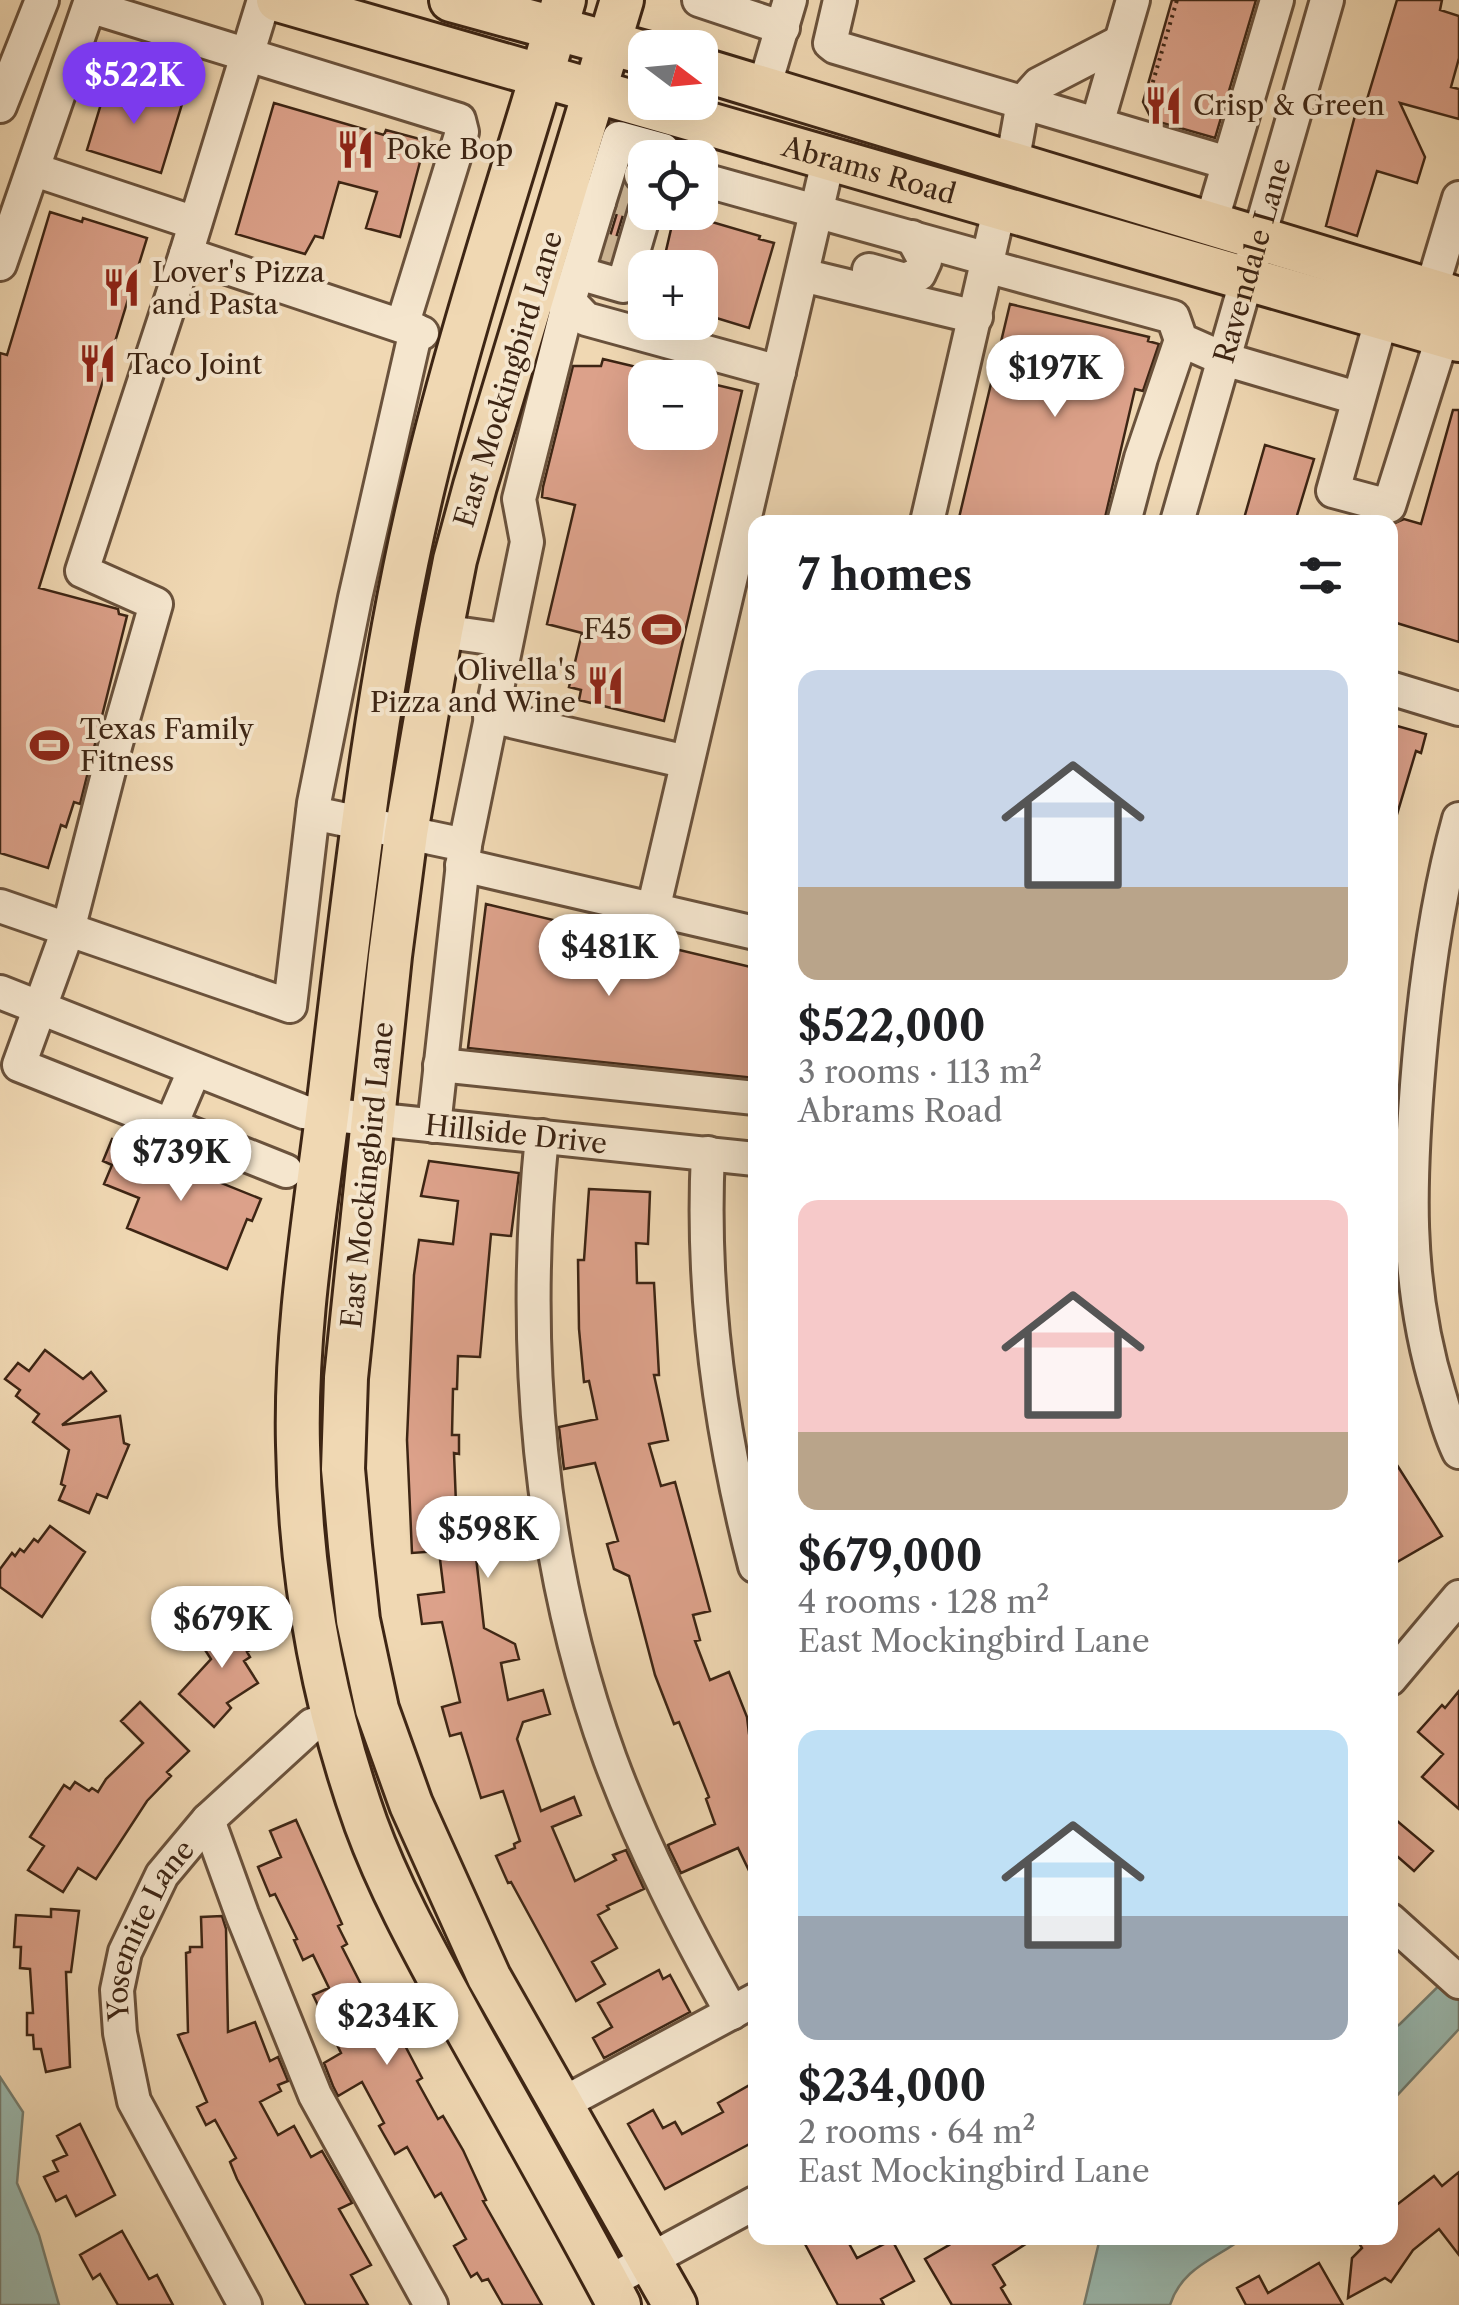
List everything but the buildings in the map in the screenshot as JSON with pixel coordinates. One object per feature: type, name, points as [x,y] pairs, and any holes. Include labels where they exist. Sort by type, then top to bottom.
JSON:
[{"type":"main road","name":"Abrams Road","points":[[278,0],[595,90],[616,211],[829,158],[1000,206],[1253,257],[1448,316]]},
{"type":"main road","points":[[451,0],[559,15],[627,47]]},
{"type":"main road","name":"East Mockingbird Lane","points":[[622,0],[627,47],[595,90],[616,211],[475,486],[441,631],[406,832],[390,956],[346,1378],[343,1468],[358,1620],[378,1709],[412,1804],[489,1976],[674,2305]]},
{"type":"main road","name":"East Mockingbird Lane","points":[[559,15],[460,345],[423,488],[397,612],[360,823],[302,1349],[298,1440],[310,1598],[335,1719],[367,1826],[416,1936],[613,2294]]},
{"type":"main road","name":"Abrams Road","points":[[718,74],[1211,223],[1253,257],[1382,317],[1448,316]]},
{"type":"main road","points":[[1000,206],[1012,164]]},
{"type":"main road","points":[[335,1719],[378,1709]]},
{"type":"street","points":[[0,106],[42,0]]},
{"type":"street","points":[[264,0],[82,572],[156,604],[68,930],[19,1065],[286,1170]]},
{"type":"street","points":[[699,0],[787,14],[764,88]]},
{"type":"street","points":[[840,0],[830,36],[835,47],[1228,163]]},
{"type":"street","points":[[1097,124],[1134,0]]},
{"type":"street","points":[[1211,223],[1277,0]]},
{"type":"street","name":"Ravendale Lane","points":[[1179,515],[1327,0]]},
{"type":"street","points":[[0,264],[90,3],[458,120],[462,132],[409,328],[355,598],[313,813],[290,1006],[0,906]]},
{"type":"street","points":[[1012,164],[1023,102],[1038,84],[1120,42]]},
{"type":"street","points":[[652,910],[829,158]]},
{"type":"street","points":[[35,170],[190,239],[460,345]]},
{"type":"street","points":[[718,184],[912,237],[1173,317],[1181,340],[1126,515]]},
{"type":"street","points":[[1382,317],[1333,491],[1389,506],[1448,316],[1459,198]]},
{"type":"street","points":[[929,515],[1000,206]]},
{"type":"street","points":[[616,211],[586,318],[779,372]]},
{"type":"street","points":[[434,1126],[464,855],[504,640],[527,542],[519,499],[616,211]]},
{"type":"street","points":[[804,265],[905,280],[919,274],[924,261],[912,237]]},
{"type":"street","points":[[804,265],[976,316]]},
{"type":"street","points":[[1181,340],[1224,359],[1357,398]]},
{"type":"street","points":[[475,486],[519,499]]},
{"type":"street","points":[[355,598],[397,612]]},
{"type":"street","points":[[441,631],[504,640]]},
{"type":"street","points":[[1398,691],[1459,710]]},
{"type":"street","points":[[490,716],[687,762]]},
{"type":"street","points":[[313,813],[406,832],[464,855],[652,910],[748,931]]},
{"type":"street","points":[[1459,819],[1426,988],[1415,1114],[1410,1242],[1424,1347],[1459,1452]]},
{"type":"street","name":"Hillside Drive","points":[[0,992],[287,1108],[327,1117],[748,1158]]},
{"type":"street","points":[[440,1065],[748,1097]]},
{"type":"street","points":[[170,1126],[194,1071]]},
{"type":"street","points":[[542,1136],[535,1208],[535,1356],[556,1562],[579,1662],[610,1758],[684,1928],[744,2007],[562,2104]]},
{"type":"street","points":[[708,1153],[708,1273],[718,1390],[734,1486],[748,1539]]},
{"type":"street","points":[[1398,1669],[1459,1597]]},
{"type":"street","name":"Yosemite Lane","points":[[244,2305],[134,2101],[120,2033],[117,1990],[125,1952],[162,1875],[208,1820],[312,1725],[335,1719]]},
{"type":"street","points":[[208,1820],[316,2095],[431,2305]]},
{"type":"street","points":[[1399,1929],[1459,1982]]},
{"type":"street","points":[[613,2294],[650,2260],[748,2207]]},
{"type":"path","points":[[1156,118],[1148,102],[1177,3]]},
{"type":"water","points":[[1459,1966],[1459,2029],[1398,2094],[1400,2024]]},
{"type":"water","points":[[0,2077],[23,2112],[17,2183],[39,2235],[59,2305],[0,2305]]},
{"type":"water","points":[[1098,2245],[1232,2245],[1191,2273],[1170,2305],[1084,2305]]},
{"type":"tunnel","points":[[612,196],[628,201]]},
{"type":"tunnel","points":[[596,247],[617,253]]},
{"type":"place","name":"Crisp & Green","points":[[1163,105]]},
{"type":"place","name":"Poke Bop","points":[[356,149]]},
{"type":"place","name":"Lover's Pizza and Pasta","points":[[122,288]]},
{"type":"place","name":"Taco Joint","points":[[97,364]]},
{"type":"place","name":"F45","points":[[662,629]]},
{"type":"place","name":"Olivella's Pizza and Wine","points":[[606,686]]},
{"type":"place","name":"Texas Family Fitness","points":[[50,745]]}]
